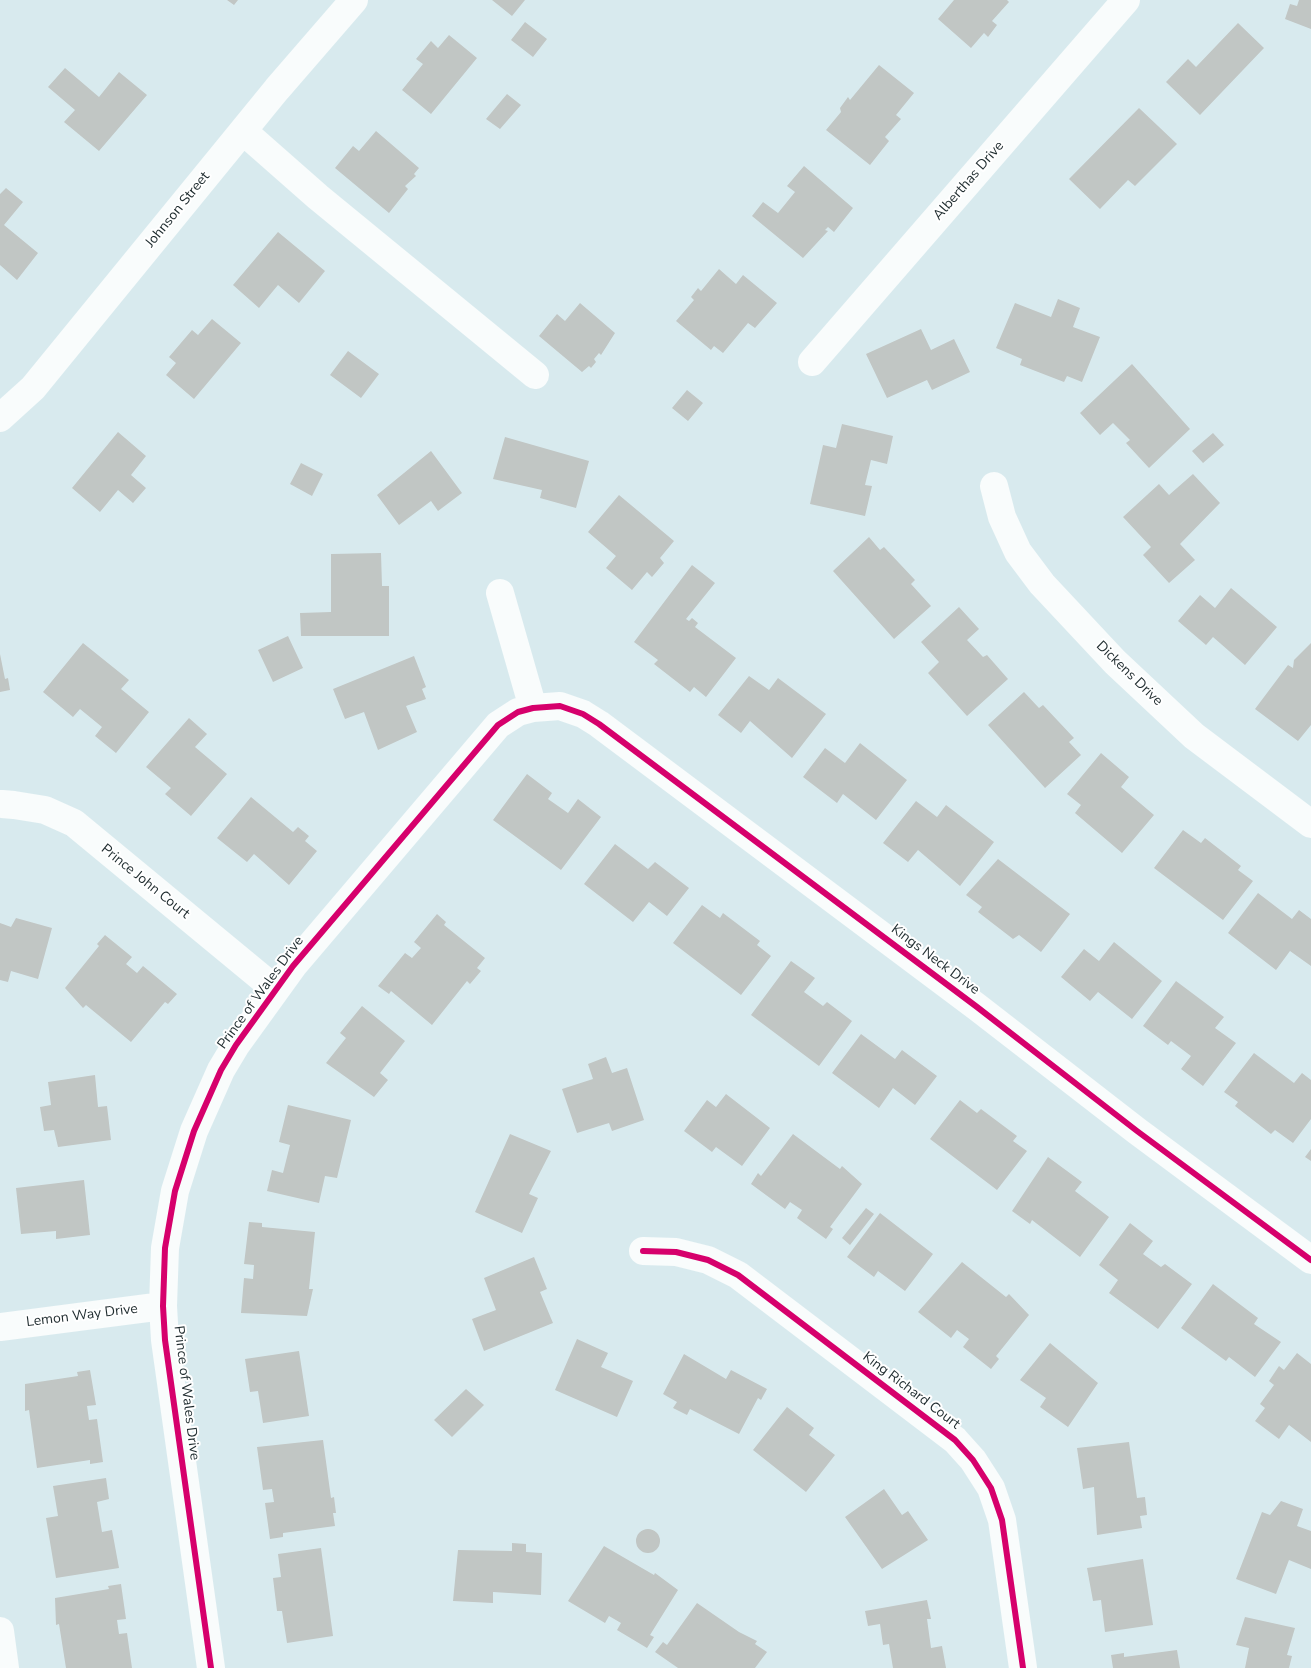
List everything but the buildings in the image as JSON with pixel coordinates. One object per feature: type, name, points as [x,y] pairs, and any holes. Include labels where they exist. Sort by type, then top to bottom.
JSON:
[{"type":"street","name":"Johnson Street","points":[[0,418],[33,388],[243,131],[354,0]]},
{"type":"street","name":"Alberthas Drive","points":[[812,362],[1126,0]]},
{"type":"street","points":[[243,131],[318,197],[535,375]]},
{"type":"street","name":"Dickens Drive","points":[[994,486],[1002,517],[1018,552],[1042,584],[1115,662],[1194,736],[1311,824]]},
{"type":"street","points":[[500,593],[533,708]]},
{"type":"street","name":"Kings Neck Drive","points":[[533,708],[560,706],[583,714],[599,724],[977,1007],[1137,1132],[1311,1260]]},
{"type":"street","name":"Prince of Wales Drive","points":[[211,1668],[165,1340],[163,1306],[165,1248],[175,1191],[194,1131],[226,1062],[236,1045],[292,966],[498,726],[518,712],[533,708]]},
{"type":"street","name":"Prince John Court","points":[[2,804],[14,804],[45,810],[74,823],[275,989]]},
{"type":"street","name":"King Richard Court","points":[[642,1251],[676,1252],[708,1260],[738,1275],[955,1440],[973,1460],[991,1488],[1002,1520],[1023,1668]]},
{"type":"street","name":"Lemon Way Drive","points":[[0,1327],[163,1306]]},
{"type":"street","points":[[0,1631],[5,1668]]},
{"type":"cycle path","points":[[211,1668],[165,1340],[163,1306],[165,1248],[175,1191],[194,1131],[221,1070],[236,1045],[293,966],[498,725],[518,712],[533,708],[560,706],[583,714],[599,724],[977,1007],[1137,1131],[1311,1260]]},
{"type":"cycle path","points":[[643,1251],[676,1252],[708,1260],[738,1275],[955,1440],[973,1460],[991,1488],[1002,1520],[1023,1668]]}]
